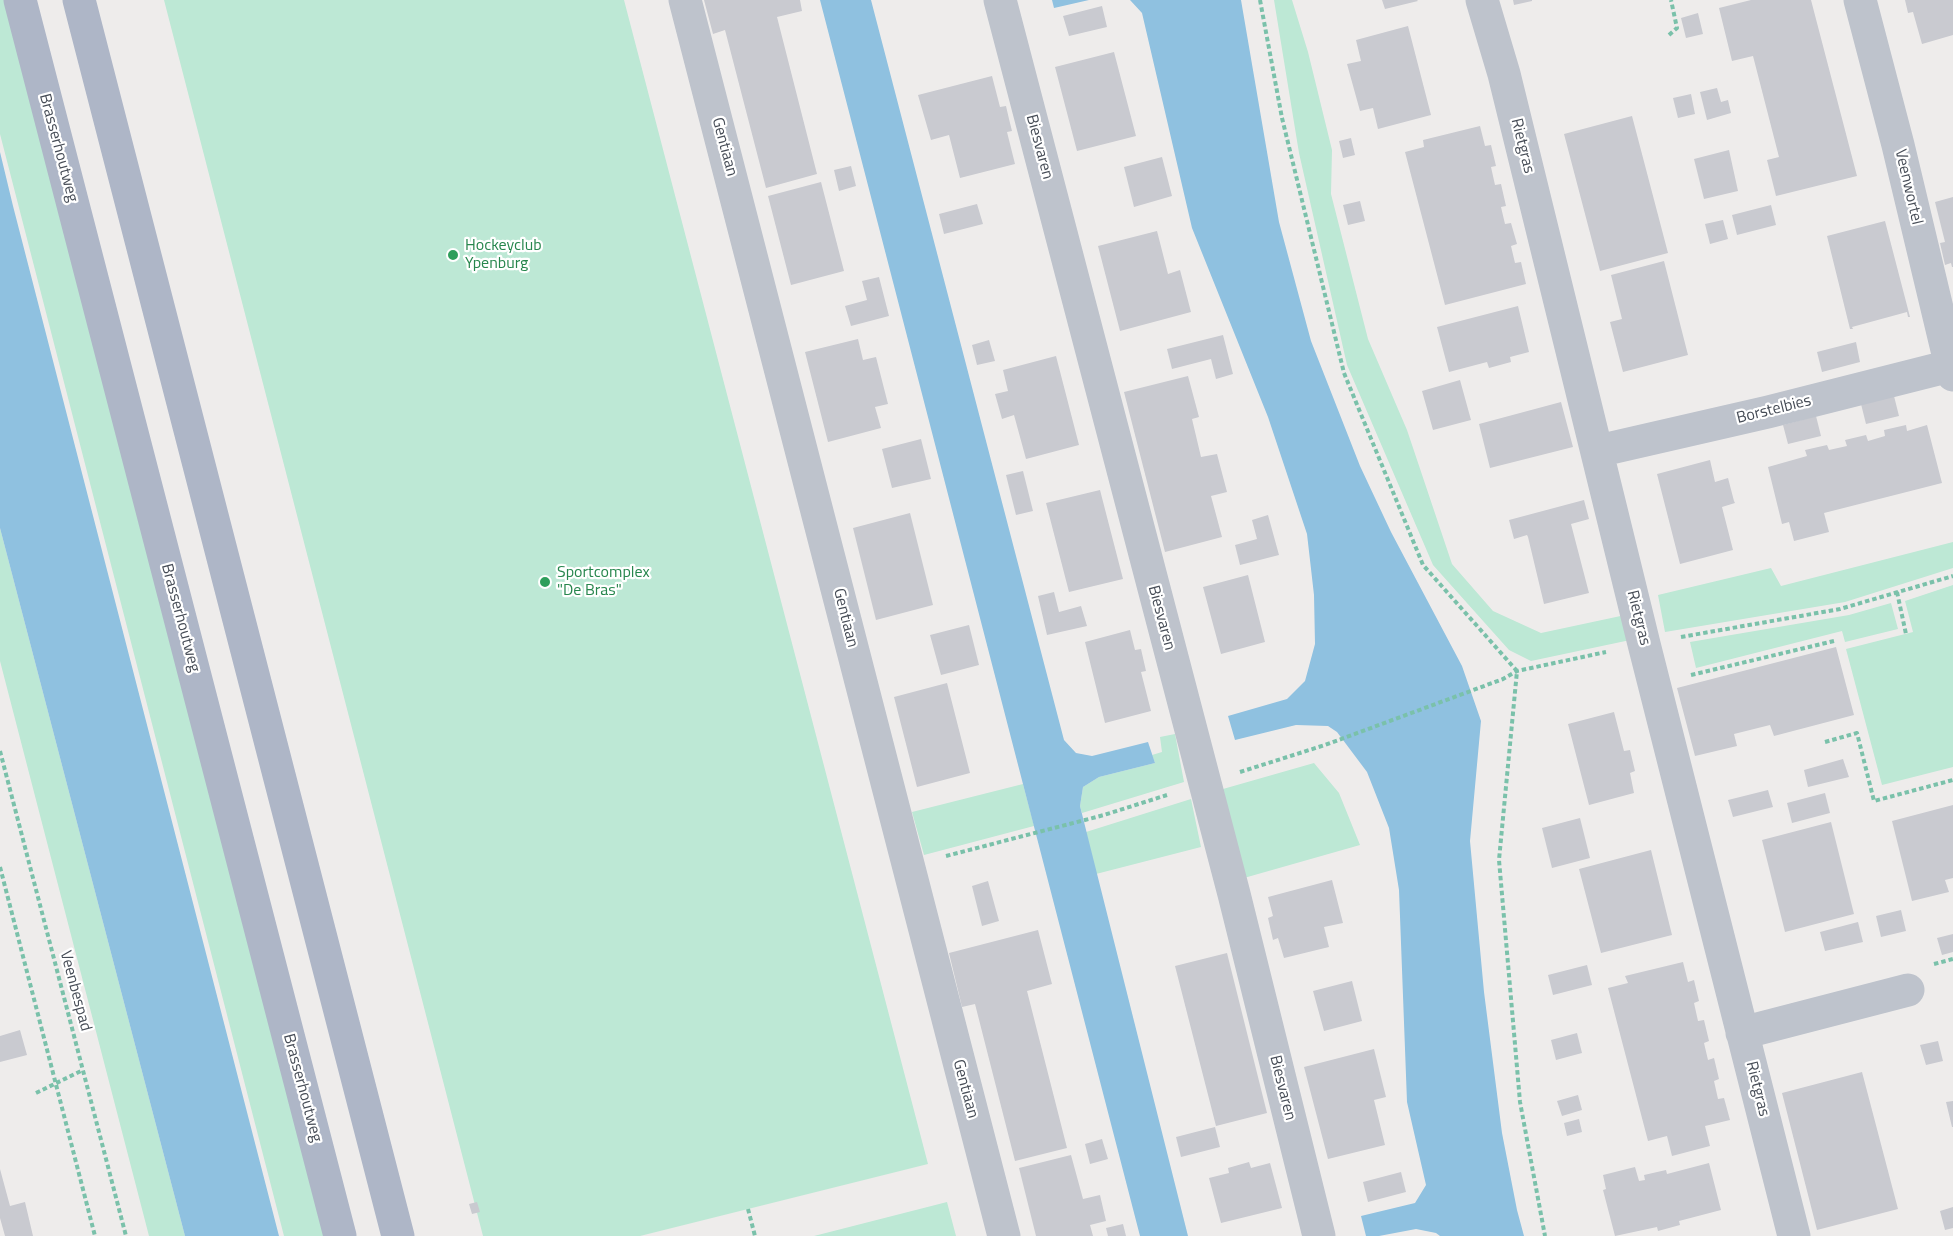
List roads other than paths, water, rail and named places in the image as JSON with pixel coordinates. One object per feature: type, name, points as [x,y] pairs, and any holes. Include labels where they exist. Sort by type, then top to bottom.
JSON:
[{"type":"main road","name":"Brasserhoutweg","points":[[20,0],[340,1236]]},
{"type":"main road","points":[[79,0],[398,1236]]},
{"type":"street","name":"Gentiaan","points":[[685,0],[1004,1236]]},
{"type":"street","name":"Biesvaren","points":[[1000,0],[1234,894],[1319,1236]]},
{"type":"street","name":"Rietgras","points":[[1482,0],[1504,74],[1644,644],[1794,1236]]},
{"type":"street","name":"Veenwortel","points":[[1860,0],[1898,145],[1952,371]]},
{"type":"street","name":"Borstelbies","points":[[1598,452],[1952,371]]},
{"type":"street","points":[[1742,1033],[1908,990]]},
{"type":"water","points":[[820,0],[871,0],[1064,740],[1076,753],[1092,756],[1148,742],[1155,763],[1099,777],[1083,787],[1080,806],[1188,1236],[1140,1236]]},
{"type":"water","points":[[1052,0],[1089,0],[1054,8]]},
{"type":"water","points":[[1130,0],[1241,0],[1279,222],[1311,341],[1360,466],[1391,532],[1462,666],[1481,721],[1470,841],[1484,992],[1502,1133],[1524,1236],[1440,1236],[1416,1229],[1379,1236],[1366,1236],[1361,1216],[1415,1203],[1426,1185],[1407,1102],[1399,890],[1389,828],[1367,772],[1337,732],[1328,726],[1296,725],[1235,740],[1228,716],[1287,699],[1305,681],[1315,644],[1314,595],[1307,534],[1268,417],[1192,228],[1142,13]]},
{"type":"water","points":[[0,152],[279,1236],[185,1236],[0,528]]},
{"type":"place","name":"Hockeyclub Ypenburg","points":[[453,255]]},
{"type":"place","name":"Sportcomplex \"De Bras\"","points":[[545,582]]}]
